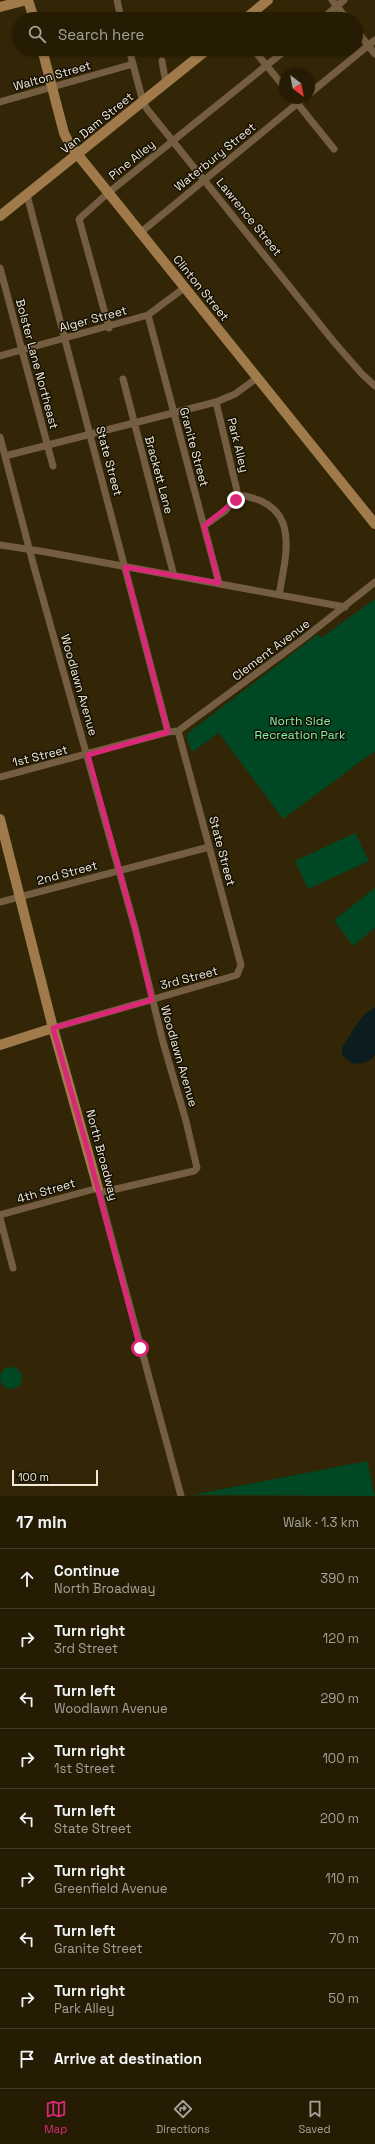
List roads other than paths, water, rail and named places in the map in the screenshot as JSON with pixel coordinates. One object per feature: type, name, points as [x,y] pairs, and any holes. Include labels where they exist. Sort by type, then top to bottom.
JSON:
[{"type":"street","points":[[0,7],[28,0],[32,12]]},
{"type":"street","points":[[117,0],[120,12]]},
{"type":"street","points":[[253,12],[268,0]]},
{"type":"street","points":[[332,0],[342,12]]},
{"type":"street","points":[[330,12],[344,0]]},
{"type":"street","points":[[363,39],[375,54]]},
{"type":"street","points":[[363,50],[375,40]]},
{"type":"street","name":"Clinton Street","points":[[44,56],[64,133],[78,156],[375,524]]},
{"type":"street","name":"Lawrence Street","points":[[131,56],[143,102],[172,142],[205,180],[353,364],[375,386]]},
{"type":"street","name":"Van Dam Street","points":[[0,216],[78,156],[200,56]]},
{"type":"street","points":[[259,56],[279,81]]},
{"type":"street","name":"Pine Alley","points":[[109,328],[79,219],[108,193],[279,56]]},
{"type":"street","points":[[315,89],[356,56]]},
{"type":"street","points":[[162,61],[166,84]]},
{"type":"street","name":"Walton Street","points":[[0,102],[133,64]]},
{"type":"street","name":"Waterbury Street","points":[[140,233],[205,180],[292,104]]},
{"type":"street","points":[[297,104],[334,149]]},
{"type":"street","name":"State Street","points":[[27,195],[168,732]]},
{"type":"street","name":"Bolster Lane Northeast","points":[[0,268],[53,466]]},
{"type":"street","name":"Alger Street","points":[[0,356],[22,349],[109,328],[148,315],[184,288]]},
{"type":"street","name":"Granite Street","points":[[148,315],[219,583]]},
{"type":"street","points":[[5,456],[216,402],[235,394],[257,378]]},
{"type":"street","name":"Brackett Lane","points":[[123,379],[174,576]]},
{"type":"street","name":"Park Alley","points":[[216,402],[238,495]]},
{"type":"street","name":"Woodlawn Avenue","points":[[1,441],[88,755],[152,1000],[186,1121],[198,1168],[194,1171]]},
{"type":"street","points":[[204,526],[225,511],[236,500],[238,495],[260,500],[271,507],[286,530],[288,543],[279,595]]},
{"type":"street","points":[[0,545],[30,549],[345,607]]},
{"type":"street","name":"Clement Avenue","points":[[178,732],[345,607],[375,582]]},
{"type":"street","name":"1st Street","points":[[0,777],[88,755],[168,732],[178,732]]},
{"type":"street","name":"State Street","points":[[178,732],[241,965],[237,975]]},
{"type":"street","name":"North Broadway","points":[[0,819],[53,1028],[181,1496]]},
{"type":"street","name":"2nd Street","points":[[0,902],[119,871],[143,863],[209,847]]},
{"type":"street","name":"3rd Street","points":[[53,1028],[237,975]]},
{"type":"street","points":[[0,1045],[53,1028]]},
{"type":"street","name":"4th Street","points":[[0,1216],[98,1191],[194,1171]]},
{"type":"street","points":[[0,1216],[13,1268]]},
{"type":"park label","name":"North Side Recreation Park","points":[[300,728]]}]
